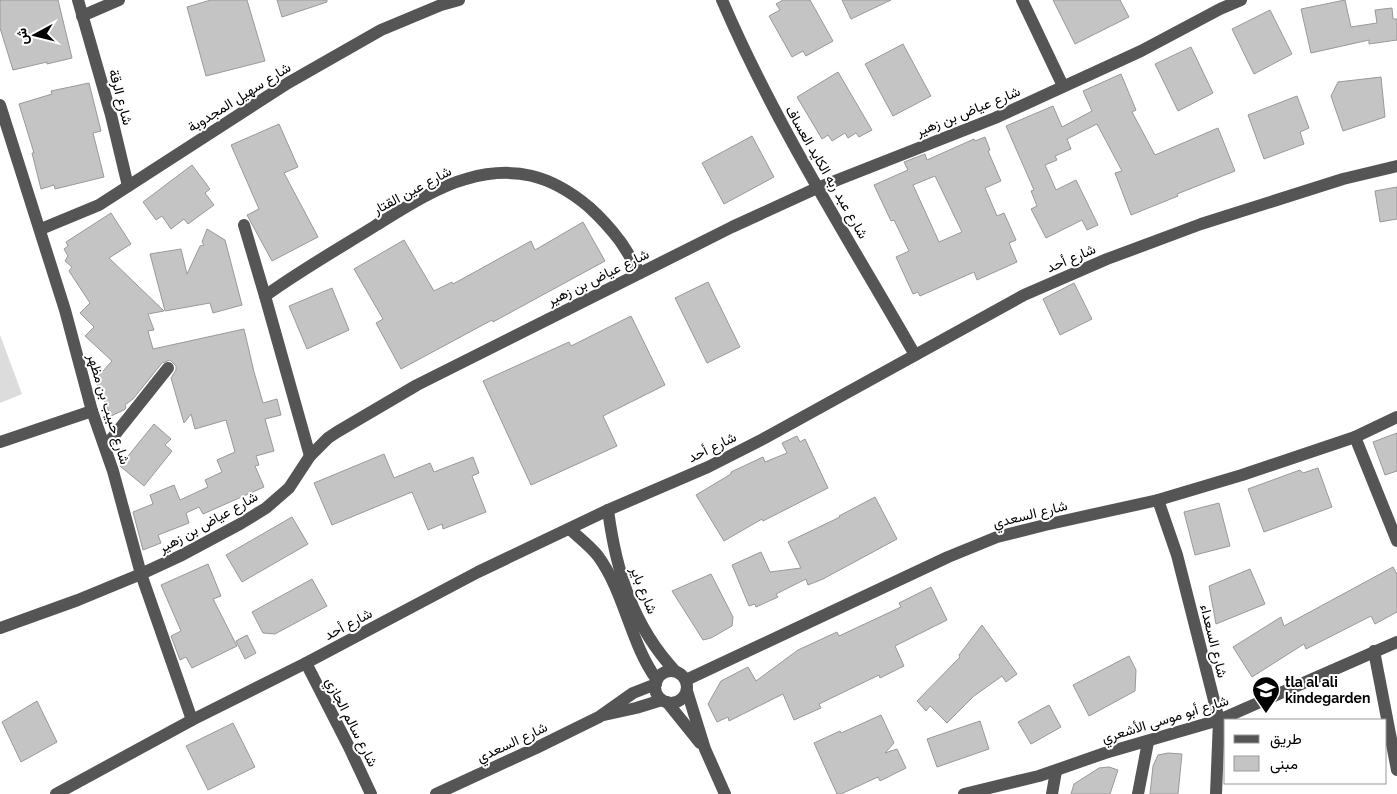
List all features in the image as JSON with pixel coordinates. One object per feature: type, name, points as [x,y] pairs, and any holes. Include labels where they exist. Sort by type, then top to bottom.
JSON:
[{"type":"street","name":"شارع الرقة","points":[[78,0],[111,115],[128,186]]},
{"type":"street","points":[[82,16],[119,0]]},
{"type":"street","name":"شارع سهيل المجدوبة","points":[[40,230],[99,206],[320,64],[381,30],[440,2],[458,0]]},
{"type":"street","name":"شارع عبد ربه الكايد العساف","points":[[722,0],[758,78],[817,188],[915,355]]},
{"type":"street","points":[[1022,0],[1064,86]]},
{"type":"street","name":"شارع عياض بن زهير","points":[[0,628],[78,600],[142,574],[182,555],[266,508],[289,488],[310,456],[328,438],[417,385],[732,227],[817,188],[971,128],[1141,51],[1237,1]]},
{"type":"street","name":"شارع حبيب بن مظهر","points":[[0,105],[65,310],[92,411],[105,447],[142,574],[192,720]]},
{"type":"street","name":"شارع أحد","points":[[56,794],[192,720],[306,663],[478,572],[608,510],[708,467],[763,439],[1024,295],[1107,259],[1201,224],[1344,179],[1397,166]]},
{"type":"street","name":"شارع عين القتار","points":[[266,296],[309,265],[399,211],[464,179],[492,172],[515,172],[535,176],[554,183],[572,194],[596,214],[619,240],[640,273]]},
{"type":"street","points":[[244,225],[266,296],[310,456]]},
{"type":"street","points":[[105,447],[168,368]]},
{"type":"street","points":[[0,442],[92,411]]},
{"type":"street","name":"شارع السعدي","points":[[686,686],[948,557],[997,537],[1045,524],[1158,500],[1242,475],[1355,437],[1397,417]]},
{"type":"street","points":[[1355,437],[1397,541]]},
{"type":"street","name":"شارع السعداء","points":[[1158,500],[1177,555],[1219,720],[1216,794]]},
{"type":"street","name":"شارع باير","points":[[608,510],[615,556],[635,610],[655,648],[675,672]]},
{"type":"street","name":"شارع باير","points":[[570,529],[594,550],[603,563],[644,660],[656,682]]},
{"type":"street","name":"شارع أبو موسى الأشعري","points":[[964,794],[1056,771],[1105,753],[1219,720],[1397,642]]},
{"type":"street","points":[[1374,651],[1397,770]]},
{"type":"street","name":"شارع سالم الجازي","points":[[306,663],[372,794]]},
{"type":"street","points":[[705,749],[656,690],[656,682],[666,672],[675,672],[683,676],[705,749],[725,794]]},
{"type":"street","name":"شارع السعدي","points":[[436,794],[600,716],[633,693],[656,682]]},
{"type":"street","points":[[664,701],[673,703],[679,701],[684,697],[686,686]]},
{"type":"street","name":"شارع السعدي","points":[[600,716],[664,701]]},
{"type":"street","points":[[1138,794],[1148,742]]},
{"type":"street","points":[[1052,794],[1056,771]]},
{"type":"shaded area","points":[[0,335],[22,394],[0,403]]},
{"type":"building","points":[[0,0],[58,0],[72,58],[13,70],[0,28]]},
{"type":"building","points":[[211,0],[247,0],[265,61],[206,76],[187,7]]},
{"type":"building","points":[[277,0],[327,0],[327,2],[282,17]]},
{"type":"building","points":[[783,0],[810,0],[833,41],[806,56],[803,51],[792,57],[769,16],[780,10],[776,4]]},
{"type":"building","points":[[842,0],[891,0],[851,19]]},
{"type":"building","points":[[1053,0],[1120,0],[1129,17],[1075,44]]},
{"type":"building","points":[[1345,0],[1351,27],[1377,23],[1375,10],[1392,8],[1393,19],[1397,19],[1397,40],[1369,44],[1369,40],[1311,53],[1301,9]]},
{"type":"building","points":[[1270,10],[1292,54],[1254,74],[1232,29]]},
{"type":"building","points":[[903,44],[931,96],[893,116],[865,64]]},
{"type":"building","points":[[1191,47],[1213,93],[1178,111],[1155,64]]},
{"type":"building","points":[[838,72],[872,130],[859,137],[856,133],[848,138],[845,133],[832,141],[828,135],[822,139],[797,97]]},
{"type":"building","points":[[1121,74],[1136,110],[1132,112],[1155,155],[1218,128],[1235,171],[1131,215],[1115,173],[1122,171],[1097,124],[1067,139],[1071,149],[1055,156],[1057,160],[1045,165],[1056,190],[1076,180],[1098,225],[1087,230],[1082,220],[1046,238],[1031,209],[1037,206],[1031,191],[1034,190],[1006,126],[1053,106],[1062,127],[1092,111],[1083,91]]},
{"type":"building","points":[[1381,77],[1385,117],[1343,131],[1331,96],[1338,82]]},
{"type":"building","points":[[89,83],[101,131],[93,133],[104,177],[55,189],[54,185],[41,189],[32,153],[34,153],[19,104],[52,94],[51,91]]},
{"type":"building","points":[[1297,96],[1309,128],[1300,132],[1304,144],[1264,159],[1248,115]]},
{"type":"building","points":[[279,124],[298,167],[284,173],[318,237],[272,261],[247,215],[259,209],[231,145]]},
{"type":"building","points":[[752,136],[774,177],[724,204],[702,163]]},
{"type":"building","points":[[985,137],[990,150],[988,151],[1001,181],[985,188],[997,216],[1004,213],[1016,240],[1009,243],[1017,262],[977,280],[974,272],[920,296],[918,292],[913,294],[896,257],[909,251],[894,220],[891,221],[874,185],[908,170],[904,162],[925,154],[927,160],[974,139],[975,141]],"holes":[[[935,176],[962,232],[939,242],[913,185]]]},
{"type":"building","points":[[192,165],[210,189],[205,193],[214,205],[188,224],[184,219],[171,229],[162,216],[156,220],[143,202]]},
{"type":"building","points":[[1397,187],[1397,219],[1380,222],[1375,191]]},
{"type":"building","points":[[111,213],[131,244],[109,258],[164,311],[148,314],[154,330],[148,331],[153,349],[244,329],[263,403],[277,399],[281,415],[265,419],[274,451],[256,456],[259,465],[255,466],[264,487],[203,514],[199,507],[186,513],[189,523],[158,535],[161,543],[143,550],[133,512],[153,504],[150,495],[174,485],[180,500],[208,487],[205,480],[222,472],[217,460],[235,452],[226,420],[195,429],[191,414],[184,423],[171,378],[176,370],[176,366],[170,360],[162,363],[133,399],[125,405],[126,408],[124,410],[111,416],[95,380],[112,361],[85,336],[94,327],[80,313],[90,303],[69,271],[72,267],[65,261],[68,256],[64,249],[68,246],[66,242]]},
{"type":"building","points":[[583,222],[605,261],[493,322],[492,320],[401,369],[376,323],[383,319],[354,269],[404,240],[434,291],[452,282],[453,284],[531,241],[535,250]]},
{"type":"building","points":[[207,229],[225,240],[242,305],[213,313],[210,303],[165,311],[150,254],[181,249],[187,274],[200,246],[204,245],[202,242]]},
{"type":"building","points":[[708,282],[740,347],[707,363],[675,298]]},
{"type":"building","points":[[1074,283],[1092,319],[1060,335],[1043,299]]},
{"type":"building","points":[[332,288],[349,330],[307,349],[289,306]]},
{"type":"building","points":[[631,316],[665,385],[603,416],[617,446],[531,485],[483,381],[569,342],[571,346]]},
{"type":"building","points":[[154,424],[171,439],[165,445],[172,451],[144,486],[120,466]]},
{"type":"building","points":[[1397,433],[1397,471],[1385,475],[1373,442]]},
{"type":"building","points":[[797,436],[800,442],[805,439],[828,488],[763,521],[762,519],[724,541],[696,495],[731,474],[731,472],[763,457],[765,462],[787,453],[782,443]]},
{"type":"building","points":[[384,454],[394,478],[430,463],[434,472],[473,457],[479,473],[472,476],[486,512],[443,529],[442,524],[428,530],[412,492],[332,525],[314,483]]},
{"type":"building","points":[[1318,468],[1332,507],[1264,532],[1248,489],[1300,470],[1303,473]]},
{"type":"building","points":[[875,497],[897,539],[823,579],[808,585],[806,579],[776,594],[778,597],[756,607],[755,604],[749,606],[732,565],[761,552],[770,572],[801,568],[788,542],[840,517]]},
{"type":"building","points":[[1219,503],[1230,546],[1195,555],[1184,512]]},
{"type":"building","points":[[292,517],[308,544],[242,582],[226,555]]},
{"type":"building","points":[[208,564],[221,596],[213,599],[237,646],[192,668],[186,657],[180,660],[171,636],[181,631],[161,585]]},
{"type":"building","points":[[1393,567],[1397,574],[1397,612],[1375,624],[1371,616],[1306,649],[1304,644],[1252,677],[1233,647],[1281,617],[1284,626]]},
{"type":"building","points":[[1250,569],[1265,604],[1216,624],[1209,586]]},
{"type":"building","points":[[711,574],[733,617],[732,626],[711,638],[703,640],[672,591]]},
{"type":"building","points":[[312,579],[327,606],[275,634],[263,633],[252,612]]},
{"type":"building","points":[[931,587],[947,620],[895,646],[904,666],[880,678],[879,675],[819,704],[821,708],[794,720],[783,694],[729,721],[728,717],[717,722],[708,704],[721,681],[748,667],[756,681],[798,650],[837,632],[839,636],[901,607],[899,603]]},
{"type":"building","points":[[982,625],[1017,674],[1006,682],[1002,676],[974,696],[947,723],[930,706],[926,711],[917,701],[960,657],[959,655]]},
{"type":"building","points":[[247,635],[256,653],[245,659],[236,641]]},
{"type":"building","points":[[1129,656],[1136,670],[1135,691],[1089,716],[1073,685]]},
{"type":"building","points":[[37,701],[57,742],[21,762],[2,722]]},
{"type":"building","points":[[1049,705],[1061,727],[1031,744],[1018,722]]},
{"type":"building","points":[[881,715],[894,743],[885,753],[897,749],[906,768],[880,781],[878,777],[841,794],[837,794],[814,743]]},
{"type":"building","points":[[980,721],[989,749],[937,767],[927,739]]},
{"type":"building","points":[[233,723],[255,767],[208,790],[186,746]]},
{"type":"building","points":[[1168,753],[1182,754],[1178,794],[1150,794],[1153,766],[1158,755]]},
{"type":"building","points":[[1109,767],[1118,770],[1110,794],[1071,794],[1074,784],[1099,768]]},
{"type":"place","name":"tla al ali kindegarden","points":[[1266,714]]}]
